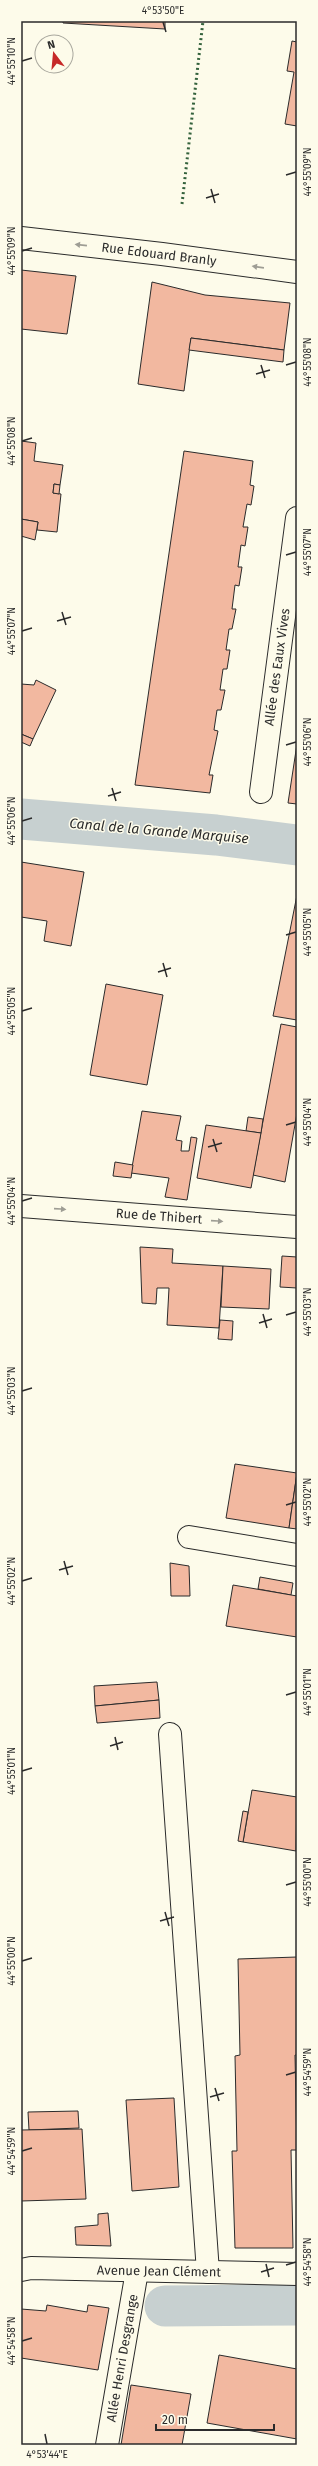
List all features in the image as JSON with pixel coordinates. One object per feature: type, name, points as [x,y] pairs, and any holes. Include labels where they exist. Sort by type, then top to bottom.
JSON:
[{"type":"street","name":"Rue Edouard Branly","points":[[21,238],[162,254],[297,272]]},
{"type":"street","name":"Allée des Eaux Vives","points":[[261,792],[297,518]]},
{"type":"street","name":"Rue de Thibert","points":[[21,1206],[297,1227]]},
{"type":"street","points":[[189,1537],[297,1555]]},
{"type":"street","points":[[170,1734],[208,2272]]},
{"type":"street","name":"Avenue Jean Clément","points":[[21,2270],[31,2268],[297,2274]]},
{"type":"street","name":"Allée Henri Desgrange","points":[[107,2445],[137,2271]]},
{"type":"building","points":[[63,21],[165,21],[165,29],[63,23]]},
{"type":"building","points":[[292,41],[297,42],[297,126],[285,124],[294,72],[287,71]]},
{"type":"building","points":[[21,270],[76,276],[67,334],[21,329]]},
{"type":"building","points":[[152,282],[205,295],[290,303],[284,350],[191,338],[184,391],[138,384]]},
{"type":"building","points":[[191,338],[284,350],[283,362],[189,350]]},
{"type":"building","points":[[21,441],[36,443],[34,461],[63,465],[60,485],[54,484],[53,493],[61,494],[57,532],[37,530],[38,522],[21,519]]},
{"type":"building","points":[[184,451],[253,461],[250,485],[254,486],[251,505],[247,504],[243,527],[248,527],[245,546],[241,545],[238,567],[242,567],[239,586],[235,585],[232,609],[236,609],[232,629],[229,629],[226,650],[230,650],[227,669],[223,669],[220,690],[225,690],[221,710],[217,710],[214,730],[218,731],[209,775],[213,775],[210,793],[135,785]]},
{"type":"building","points":[[54,484],[60,485],[59,494],[53,493]]},
{"type":"building","points":[[21,519],[38,522],[35,540],[21,536]]},
{"type":"building","points":[[36,680],[56,690],[33,739],[21,734],[21,684],[34,685]]},
{"type":"building","points":[[21,734],[33,739],[30,746],[21,742]]},
{"type":"building","points":[[297,744],[297,804],[288,803]]},
{"type":"building","points":[[21,862],[84,872],[71,946],[44,941],[47,921],[21,917]]},
{"type":"building","points":[[297,895],[297,1020],[273,1016]]},
{"type":"building","points":[[106,984],[163,995],[147,1085],[90,1075]]},
{"type":"building","points":[[281,1024],[297,1027],[297,1113],[285,1182],[253,1175]]},
{"type":"building","points":[[142,1111],[181,1116],[176,1140],[182,1141],[181,1151],[189,1151],[191,1137],[197,1138],[187,1200],[165,1197],[169,1178],[131,1173]]},
{"type":"building","points":[[248,1117],[263,1119],[261,1133],[246,1131]]},
{"type":"building","points":[[206,1125],[261,1133],[251,1188],[197,1178]]},
{"type":"building","points":[[115,1162],[133,1165],[131,1178],[113,1176]]},
{"type":"building","points":[[140,1247],[173,1249],[172,1263],[223,1266],[219,1328],[167,1325],[169,1288],[157,1288],[156,1304],[142,1303]]},
{"type":"building","points":[[282,1256],[297,1257],[297,1288],[280,1287]]},
{"type":"building","points":[[223,1266],[271,1269],[269,1309],[221,1307]]},
{"type":"building","points":[[220,1320],[233,1321],[232,1340],[218,1339]]},
{"type":"building","points":[[235,1464],[297,1473],[289,1528],[226,1518]]},
{"type":"building","points":[[297,1473],[297,1529],[289,1528]]},
{"type":"building","points":[[170,1563],[189,1566],[190,1596],[171,1596]]},
{"type":"building","points":[[260,1577],[293,1583],[291,1595],[258,1589]]},
{"type":"building","points":[[233,1585],[297,1596],[297,1637],[226,1626]]},
{"type":"building","points":[[157,1682],[159,1700],[95,1706],[94,1686]]},
{"type":"building","points":[[159,1700],[160,1718],[97,1723],[95,1706]]},
{"type":"building","points":[[252,1790],[297,1797],[296,1851],[243,1842]]},
{"type":"building","points":[[243,1811],[248,1812],[243,1842],[238,1841]]},
{"type":"building","points":[[297,1957],[297,2055],[295,2055],[297,2150],[291,2150],[293,2248],[235,2248],[232,2151],[237,2151],[235,2056],[240,2055],[238,1959]]},
{"type":"building","points":[[174,2098],[179,2187],[132,2191],[126,2100]]},
{"type":"building","points":[[78,2111],[79,2128],[29,2130],[28,2112]]},
{"type":"building","points":[[82,2129],[86,2199],[21,2201],[21,2130]]},
{"type":"building","points":[[108,2213],[111,2246],[76,2245],[75,2227],[98,2225],[98,2214]]},
{"type":"building","points":[[47,2305],[87,2312],[88,2305],[109,2308],[98,2370],[21,2358],[21,2309],[46,2311]]},
{"type":"building","points":[[219,2355],[297,2369],[297,2439],[207,2423]]},
{"type":"building","points":[[131,2385],[191,2394],[182,2445],[121,2445]]},
{"type":"waterway","name":"Canal de la Grande Marquise","points":[[21,819],[216,835],[297,845]]},
{"type":"waterway","points":[[165,2306],[297,2305]]},
{"type":"hedge","points":[[182,204],[203,21]]}]
